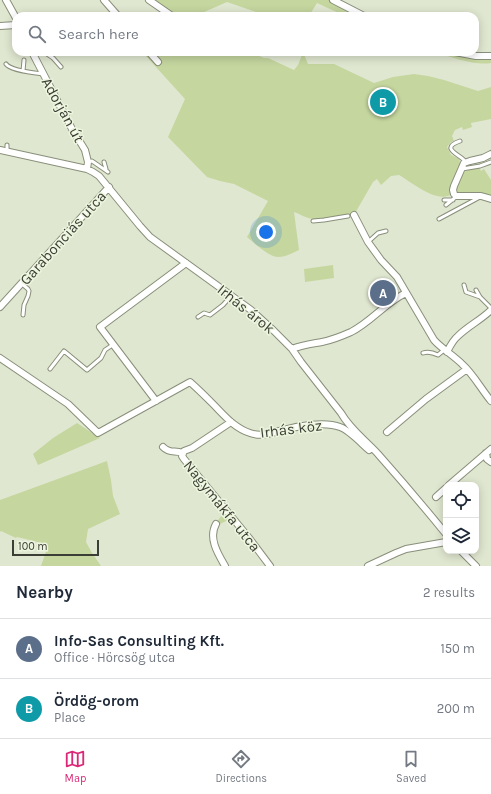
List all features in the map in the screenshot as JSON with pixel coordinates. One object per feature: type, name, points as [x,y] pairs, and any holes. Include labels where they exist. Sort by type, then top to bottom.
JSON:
[{"type":"street","points":[[6,0],[13,12]]},
{"type":"street","points":[[104,0],[114,12]]},
{"type":"street","points":[[149,0],[166,12]]},
{"type":"street","points":[[333,0],[356,12]]},
{"type":"street","points":[[0,26],[12,25]]},
{"type":"street","name":"Adorján út","points":[[34,56],[72,129],[83,146],[88,162],[87,170]]},
{"type":"street","points":[[153,56],[158,62]]},
{"type":"street","points":[[479,56],[491,56]]},
{"type":"street","name":"Irhás árok","points":[[0,150],[87,170],[94,172],[99,176],[150,237],[251,310],[292,349],[341,412],[346,421],[377,453],[424,506],[443,530]]},
{"type":"street","points":[[491,154],[483,158],[470,161],[463,166],[453,190],[455,198],[481,196],[491,199]]},
{"type":"street","name":"Garabonciás utca","points":[[0,307],[109,187]]},
{"type":"street","points":[[351,216],[381,260],[397,277],[434,340],[440,347],[467,369],[491,401]]},
{"type":"street","points":[[0,358],[61,399],[98,433],[156,401],[100,327],[186,263]]},
{"type":"street","points":[[292,349],[299,346],[327,341],[350,332],[363,325],[400,295],[406,293]]},
{"type":"street","points":[[446,351],[459,334],[478,321],[491,309]]},
{"type":"street","points":[[387,432],[426,399],[467,369]]},
{"type":"street","name":"Irhás köz","points":[[156,401],[190,382],[202,392],[231,422],[249,433],[272,433],[310,425],[330,424],[341,427],[372,452],[377,453]]},
{"type":"street","name":"Nagymákfa utca","points":[[231,422],[192,448],[184,451],[182,456],[270,566]]},
{"type":"street","points":[[163,447],[166,450],[182,453]]},
{"type":"street","points":[[488,451],[488,459],[491,462]]},
{"type":"street","points":[[452,482],[488,451]]},
{"type":"street","points":[[436,497],[443,491]]},
{"type":"street","points":[[216,524],[214,527],[215,549],[225,566]]},
{"type":"street","points":[[368,566],[396,552],[443,543]]},
{"type":"street","points":[[464,554],[476,566]]},
{"type":"lane","points":[[50,56],[62,68]]},
{"type":"lane","points":[[23,71],[24,60]]},
{"type":"lane","points":[[6,64],[8,67],[23,71],[44,74]]},
{"type":"lane","points":[[460,141],[455,143],[451,149],[452,152],[464,160],[463,166],[480,166],[491,162]]},
{"type":"lane","points":[[7,144],[7,152]]},
{"type":"lane","points":[[88,162],[92,161],[108,172],[104,162]]},
{"type":"lane","points":[[439,219],[481,196]]},
{"type":"lane","points":[[444,200],[455,198]]},
{"type":"lane","points":[[446,205],[455,198]]},
{"type":"lane","points":[[313,221],[351,216]]},
{"type":"lane","points":[[368,242],[378,233],[386,231]]},
{"type":"lane","points":[[21,283],[29,291],[24,305],[23,315]]},
{"type":"lane","points":[[464,286],[466,292],[480,297]]},
{"type":"lane","points":[[476,290],[491,309]]},
{"type":"lane","points":[[198,317],[204,313],[210,315],[232,296]]},
{"type":"lane","points":[[50,369],[64,351],[87,370],[102,358],[105,350],[114,344]]},
{"type":"lane","points":[[423,353],[438,355],[446,351]]},
{"type":"green space","points":[[151,0],[333,0],[356,12],[336,12],[317,3],[311,12],[256,12],[227,2],[204,12],[170,12]]},
{"type":"green space","points":[[479,55],[491,56],[491,63],[485,64],[449,56],[479,56]]},
{"type":"green space","points":[[146,56],[259,56],[268,58],[294,70],[302,56],[305,56],[308,64],[334,64],[374,83],[393,77],[414,74],[444,80],[478,91],[491,87],[491,119],[471,123],[472,127],[463,130],[462,127],[455,130],[452,136],[454,141],[447,147],[451,155],[459,159],[463,172],[479,167],[481,171],[484,169],[491,180],[491,199],[452,194],[439,196],[425,191],[399,175],[391,176],[381,185],[377,179],[373,182],[354,215],[317,219],[294,212],[299,250],[281,257],[270,255],[247,237],[268,201],[234,184],[207,177],[168,137],[185,99]]},
{"type":"green space","points":[[333,265],[334,278],[305,282],[304,269]]},
{"type":"green space","points":[[77,423],[100,438],[38,465],[33,454],[53,438]]},
{"type":"green space","points":[[107,461],[113,496],[120,514],[88,529],[86,542],[101,566],[41,566],[48,546],[34,541],[16,538],[1,531],[0,532],[0,500]]},
{"type":"green space","points":[[222,507],[232,518],[218,525],[215,524],[222,515],[217,509]]},
{"type":"place","name":"Ördög-orom","points":[[383,102]]},
{"type":"place","name":"Info-Sas Consulting Kft.","points":[[383,293]]}]
